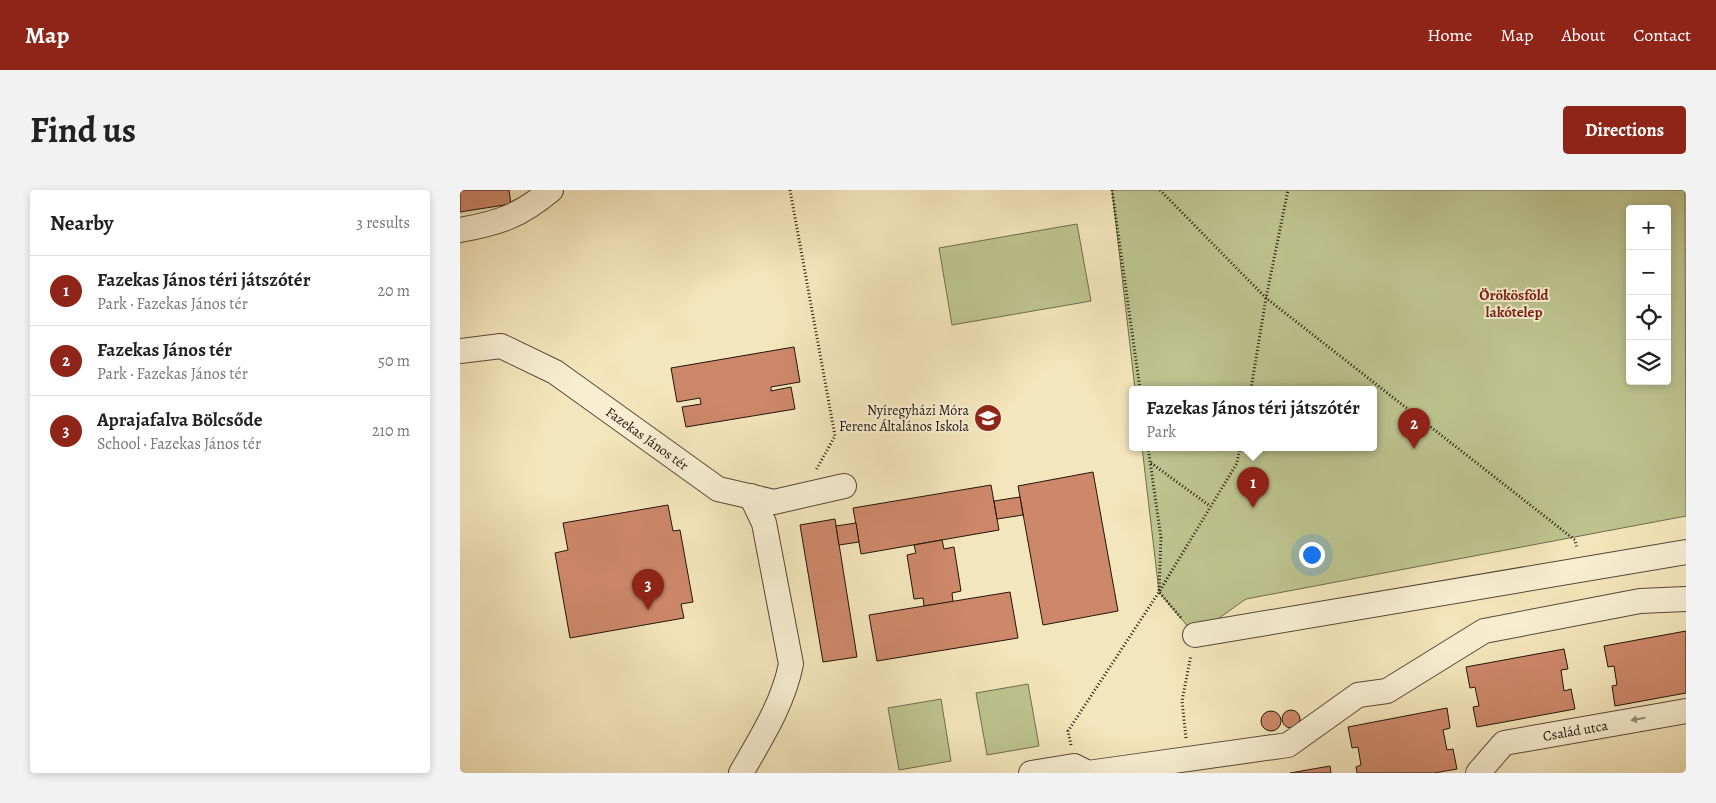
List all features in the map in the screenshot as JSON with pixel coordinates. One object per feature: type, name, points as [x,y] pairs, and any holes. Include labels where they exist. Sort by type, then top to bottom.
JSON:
[{"type":"street","points":[[460,230],[493,224],[529,209],[551,190]]},
{"type":"street","name":"Fazekas János tér","points":[[460,351],[501,346],[555,372],[718,489],[774,502],[844,486]]},
{"type":"street","points":[[741,773],[768,725],[787,685],[792,664],[764,523],[751,496]]},
{"type":"street","points":[[1195,634],[1686,552]]},
{"type":"street","points":[[1031,773],[1188,759],[1288,745],[1358,695],[1387,691],[1484,631],[1640,601],[1686,599]]},
{"type":"street","name":"Család utca","points":[[1478,773],[1504,743],[1686,711]]},
{"type":"path","points":[[790,190],[835,436],[801,496]]},
{"type":"path","points":[[1112,190],[1140,386]]},
{"type":"path","points":[[1160,190],[1266,298],[1575,540],[1582,569]]},
{"type":"path","points":[[1251,386],[1266,298],[1288,190]]},
{"type":"path","points":[[1149,451],[1161,538],[1159,592],[1195,634],[1182,701],[1188,759]]},
{"type":"path","points":[[1081,769],[1068,731],[1159,592],[1237,463],[1239,451]]},
{"type":"path","points":[[1150,462],[1210,507]]},
{"type":"green space","points":[[1112,190],[1685,190],[1686,516],[1246,599],[1195,635],[1159,592],[1142,451],[1377,451],[1377,386],[1135,386]]},
{"type":"green space","points":[[1077,224],[1091,301],[952,325],[939,248]]},
{"type":"green space","points":[[1028,684],[1039,746],[987,755],[976,693]]},
{"type":"green space","points":[[941,699],[951,761],[899,770],[888,708]]},
{"type":"building","points":[[460,190],[509,190],[511,204],[460,212]]},
{"type":"building","points":[[794,347],[800,382],[771,387],[771,391],[791,387],[795,409],[686,427],[682,407],[701,404],[700,398],[677,402],[671,368]]},
{"type":"building","points":[[1093,472],[1118,611],[1043,625],[1018,486]]},
{"type":"building","points":[[991,485],[999,530],[861,554],[853,508]]},
{"type":"building","points":[[1020,497],[1023,515],[997,519],[994,501]]},
{"type":"building","points":[[668,505],[673,531],[680,530],[693,602],[681,604],[684,618],[570,638],[555,553],[568,550],[563,523]]},
{"type":"building","points":[[835,519],[857,657],[823,662],[800,525]]},
{"type":"building","points":[[856,523],[859,542],[839,545],[836,526]]},
{"type":"building","points":[[942,540],[944,549],[954,547],[961,591],[952,593],[953,602],[924,606],[923,598],[914,599],[907,555],[916,553],[914,545]]},
{"type":"building","points":[[1010,592],[1018,638],[877,661],[869,615]]},
{"type":"building","points":[[1686,631],[1686,693],[1615,706],[1612,686],[1617,685],[1614,666],[1608,667],[1604,646]]},
{"type":"building","points":[[1564,649],[1568,669],[1561,670],[1564,691],[1571,689],[1575,709],[1477,727],[1473,707],[1479,706],[1475,687],[1470,688],[1466,667]]},
{"type":"building","points":[[1447,708],[1450,728],[1443,730],[1447,750],[1453,749],[1457,769],[1434,773],[1357,773],[1356,767],[1361,765],[1358,747],[1352,748],[1348,727]]},
{"type":"building","points":[[1287,710],[1295,710],[1300,715],[1298,726],[1287,728],[1282,723],[1282,715]]},
{"type":"building","points":[[1271,711],[1278,714],[1281,721],[1278,728],[1271,731],[1264,728],[1261,721],[1264,714]]},
{"type":"building","points":[[1330,766],[1331,773],[1290,773]]},
{"type":"place","name":"Nyíregyházi Móra Ferenc Általános Iskola","points":[[988,418]]},
{"type":"place","name":"Fazekas János tér","points":[[1414,449]]},
{"type":"place","name":"Fazekas János téri játszótér","points":[[1253,508]]},
{"type":"place","name":"Aprajafalva Bölcsőde","points":[[648,610]]},
{"type":"district","name":"Örökösföld lakótelep","points":[[1514,304]]}]
